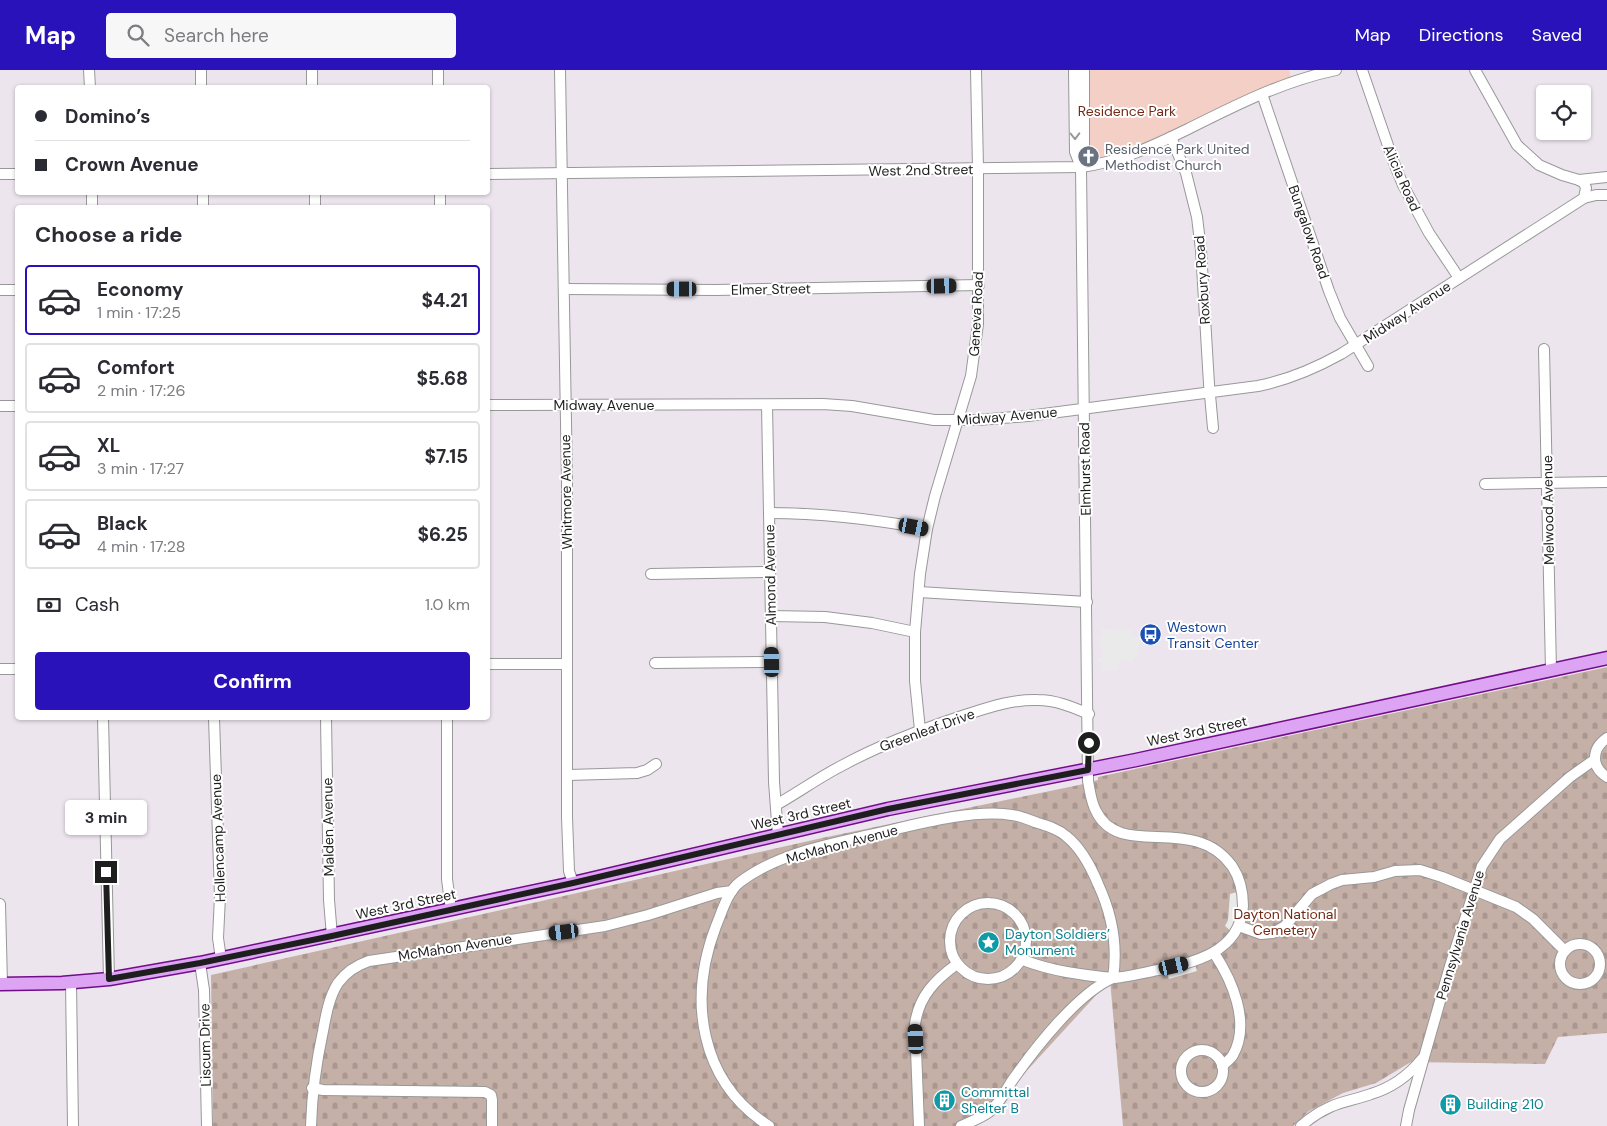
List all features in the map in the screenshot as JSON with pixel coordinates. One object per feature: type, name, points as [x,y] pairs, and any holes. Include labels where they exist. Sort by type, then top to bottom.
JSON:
[{"type":"main road","name":"West 3rd Street","points":[[1,984],[109,979],[221,959],[573,883],[896,808],[1088,770],[1607,658]]},
{"type":"street","points":[[89,70],[90,85]]},
{"type":"street","points":[[201,70],[201,85]]},
{"type":"street","points":[[312,70],[312,85]]},
{"type":"street","points":[[438,70],[438,85]]},
{"type":"street","name":"Whitmore Avenue","points":[[560,70],[564,289],[569,871],[573,883]]},
{"type":"street","name":"Geneva Road","points":[[920,730],[915,681],[915,632],[918,592],[927,529],[940,476],[968,391],[978,324],[976,70]]},
{"type":"street","name":"Elmhurst Road","points":[[1074,70],[1075,152],[1081,168]]},
{"type":"street","name":"Elmhurst Road","points":[[1084,70],[1084,150],[1081,168],[1089,714],[1088,781],[1096,811],[1105,824],[1114,831],[1129,836],[1190,839],[1201,842],[1222,855],[1232,867],[1240,885],[1243,905],[1239,926]]},
{"type":"street","name":"West 2nd Street","points":[[490,174],[1081,168],[1116,161],[1262,94],[1304,78],[1336,70]]},
{"type":"street","name":"Alicia Road","points":[[1362,70],[1402,185],[1429,233],[1459,278]]},
{"type":"street","points":[[1475,70],[1517,145],[1546,169],[1596,195],[1607,195]]},
{"type":"street","name":"Bungalow Road","points":[[1262,94],[1329,291],[1340,318],[1368,366]]},
{"type":"street","name":"Roxbury Road","points":[[1171,137],[1190,188],[1198,226],[1213,428]]},
{"type":"street","points":[[0,174],[15,174]]},
{"type":"street","points":[[1583,189],[1607,178]]},
{"type":"street","name":"Midway Avenue","points":[[490,405],[837,405],[925,419],[959,421],[1005,418],[1258,386],[1287,379],[1324,364],[1459,278],[1583,189]]},
{"type":"street","name":"Elmer Street","points":[[564,289],[716,290],[979,285]]},
{"type":"street","points":[[0,290],[15,290]]},
{"type":"street","name":"Melwood Avenue","points":[[1544,349],[1551,670]]},
{"type":"street","name":"Almond Avenue","points":[[767,405],[774,782],[778,835]]},
{"type":"street","points":[[0,406],[15,406]]},
{"type":"street","points":[[1485,484],[1607,482]]},
{"type":"street","points":[[769,513],[842,515],[927,529]]},
{"type":"street","points":[[651,574],[770,572]]},
{"type":"street","points":[[918,592],[1087,602]]},
{"type":"street","points":[[771,616],[832,618],[872,623],[915,632]]},
{"type":"street","points":[[654,663],[772,662]]},
{"type":"street","points":[[490,664],[567,664]]},
{"type":"street","points":[[0,669],[15,669]]},
{"type":"street","name":"Greenleaf Drive","points":[[776,805],[808,784],[851,761],[920,730],[984,709],[1029,700],[1044,700],[1059,702],[1089,714]]},
{"type":"street","points":[[103,720],[109,979]]},
{"type":"street","name":"Hollencamp Avenue","points":[[214,720],[220,896],[218,938],[221,959]]},
{"type":"street","name":"Malden Avenue","points":[[326,720],[329,900],[332,936]]},
{"type":"street","points":[[447,720],[447,879],[450,910]]},
{"type":"street","name":"Pennsylvania Avenue","points":[[1406,1126],[1473,890],[1482,866],[1500,839],[1570,777],[1594,760],[1597,748],[1607,738]]},
{"type":"street","points":[[1594,760],[1600,773],[1607,777]]},
{"type":"street","points":[[568,775],[637,773],[647,770],[656,764]]},
{"type":"street","name":"McMahon Avenue","points":[[312,1088],[327,1009],[338,983],[356,966],[369,961],[605,926],[648,915],[717,893],[732,891],[739,883],[773,864],[823,846],[944,819],[980,814],[1012,815],[1047,826],[1069,839],[1090,866],[1106,900],[1111,918],[1115,954],[1113,978]]},
{"type":"street","points":[[1023,960],[1053,969],[1113,978],[1187,963],[1214,952],[1226,943],[1239,926],[1261,934],[1273,933],[1285,926],[1307,899],[1323,887],[1336,882],[1374,877],[1395,870],[1420,870],[1516,907],[1533,919],[1565,951]]},
{"type":"street","points":[[732,891],[714,932],[704,966],[701,992],[702,1017],[708,1048],[720,1075],[756,1123],[769,1126]]},
{"type":"street","points":[[0,904],[1,984]]},
{"type":"street","points":[[988,904],[998,905],[1007,909],[1020,920],[1026,940],[1025,953],[1023,960],[1010,972],[993,978],[970,974],[956,964],[951,945],[954,926],[961,914],[969,909],[988,904]]},
{"type":"street","points":[[1214,952],[1235,994],[1239,1019],[1235,1049],[1232,1056],[1222,1066],[1221,1078],[1218,1084],[1208,1090],[1192,1089],[1185,1083],[1182,1076],[1183,1061],[1190,1054],[1199,1050],[1214,1054],[1222,1066]]},
{"type":"street","name":"Liscum Drive","points":[[200,963],[204,998],[207,1126]]},
{"type":"street","points":[[919,1126],[915,1024],[918,1010],[932,984],[956,964]]},
{"type":"street","points":[[962,1126],[990,1111],[1020,1069],[1061,1020],[1076,1005],[1113,978]]},
{"type":"street","points":[[71,982],[73,1126]]},
{"type":"street","points":[[1301,1126],[1318,1113],[1332,1106],[1371,1095],[1394,1084],[1413,1070],[1426,1054]]},
{"type":"street","points":[[311,1126],[312,1088],[323,1090],[485,1092],[489,1094],[492,1100],[492,1126]]},
{"type":"green space","name":"Residence Park","points":[[1084,70],[1289,70],[1292,82],[1171,137],[1081,167]]},
{"type":"green space","name":"Dayton National Cemetery","points":[[1607,667],[1607,1033],[1558,1037],[1545,1064],[1411,1062],[1376,1083],[1343,1093],[1309,1111],[1293,1126],[1123,1126],[1110,980],[990,1111],[955,1126],[213,1126],[211,975],[822,838],[1079,785],[1098,780],[1098,777]]},
{"type":"shaded area","points":[[1102,629],[1131,630],[1131,636],[1139,638],[1139,653],[1131,663],[1125,659],[1118,664],[1117,670],[1102,670],[1102,663],[1098,662],[1098,659],[1103,658],[1103,649],[1100,649],[1100,642],[1097,639],[1101,638]]},
{"type":"shaded area","points":[[1237,892],[1238,918],[1231,931],[1225,926],[1228,920],[1230,894]]},
{"type":"shaded area","points":[[1195,964],[1197,971],[1169,979],[1167,972]]},
{"type":"place","name":"Residence Park United Methodist Church","points":[[1089,157]]},
{"type":"place","name":"Westown Transit Center","points":[[1151,635]]},
{"type":"place","name":"Dayton Soldiers’ Monument","points":[[989,942]]},
{"type":"place","name":"Committal Shelter B","points":[[945,1100]]},
{"type":"place","name":"Building 210","points":[[1451,1104]]},
{"type":"route","points":[[106,872],[109,979],[200,963],[332,936],[573,883],[888,809],[1088,770],[1089,743]]}]
